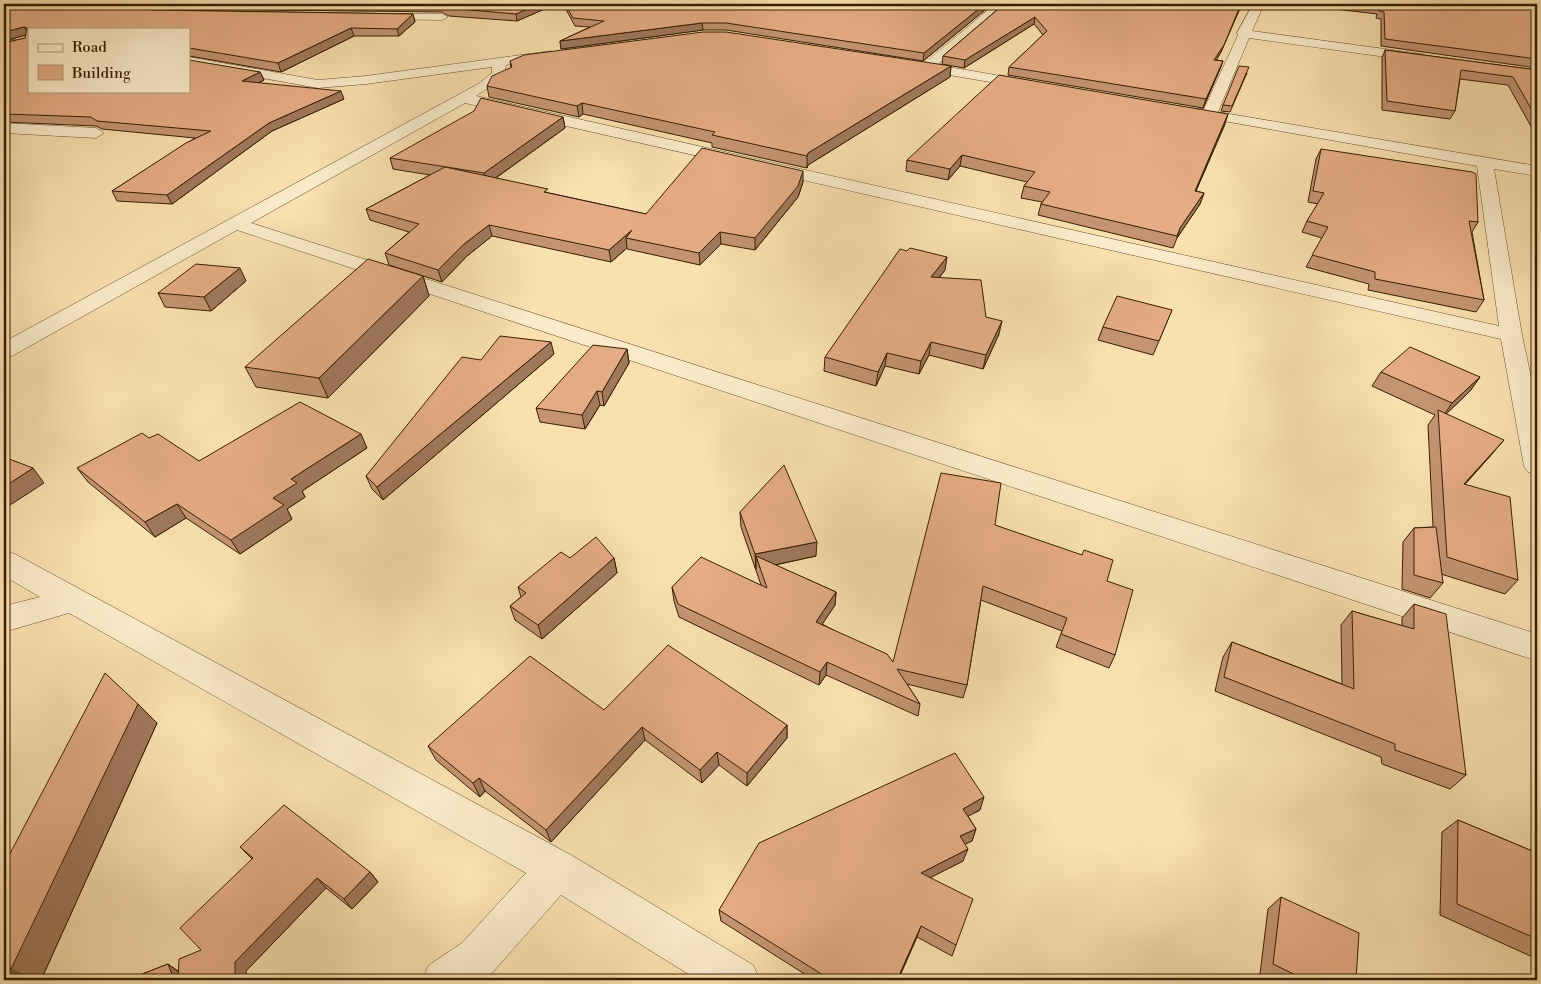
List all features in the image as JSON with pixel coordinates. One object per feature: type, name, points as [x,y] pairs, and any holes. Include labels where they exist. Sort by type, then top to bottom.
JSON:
[{"type":"street","points":[[171,4],[162,10],[160,14],[209,15]]},
{"type":"street","points":[[927,67],[1002,4]]},
{"type":"street","points":[[1209,114],[1243,33],[1258,4]]},
{"type":"street","points":[[364,17],[442,17]]},
{"type":"street","points":[[1243,33],[1439,60]]},
{"type":"street","points":[[190,61],[318,84],[366,80],[567,53]]},
{"type":"street","points":[[4,351],[206,240],[233,223],[483,87],[499,74],[499,61]]},
{"type":"street","points":[[899,63],[1044,87]]},
{"type":"street","points":[[464,98],[1510,335]]},
{"type":"street","points":[[1180,110],[1537,171]]},
{"type":"street","points":[[4,128],[96,133]]},
{"type":"street","points":[[1485,162],[1510,335],[1537,466]]},
{"type":"street","points":[[233,223],[1537,648]]},
{"type":"street","points":[[4,562],[557,869],[738,980]]},
{"type":"street","points":[[4,619],[73,600]]},
{"type":"street","points":[[444,980],[477,958],[557,869]]},
{"type":"building","points":[[4,4],[151,4],[149,6],[151,10],[413,14],[397,29],[351,28],[278,63],[190,48],[190,28],[28,28],[28,92],[190,92],[190,60],[260,72],[242,81],[341,91],[269,123],[167,195],[112,191],[186,143],[211,131],[97,121],[91,117],[4,114],[4,43],[25,38],[27,28],[4,32]]},
{"type":"building","points":[[328,4],[539,4],[516,14],[447,8],[440,5]]},
{"type":"building","points":[[565,4],[985,4],[924,53],[726,23],[702,23],[560,41],[604,21],[573,18]]},
{"type":"building","points":[[1004,4],[1241,4],[1224,45],[1214,60],[1223,61],[1206,99],[1009,67],[1047,31],[1035,17],[965,60],[943,56]]},
{"type":"building","points":[[1356,4],[1537,5],[1537,59],[1385,39],[1384,12],[1379,11],[1380,7]]},
{"type":"building","points":[[703,32],[726,32],[951,66],[808,153],[807,156],[712,135],[715,132],[582,103],[577,106],[487,86],[492,76],[512,67],[510,61],[524,55]]},
{"type":"building","points":[[1385,50],[1537,70],[1537,119],[1513,77],[1461,70],[1455,111],[1387,101]]},
{"type":"building","points":[[1239,66],[1249,67],[1232,106],[1223,105]]},
{"type":"building","points":[[999,75],[1228,114],[1195,191],[1204,193],[1180,228],[1177,236],[1041,204],[1050,192],[1024,186],[1035,172],[962,155],[950,169],[907,160]]},
{"type":"building","points":[[481,98],[563,117],[484,173],[390,158],[474,111]]},
{"type":"building","points":[[702,148],[803,171],[798,186],[755,238],[720,232],[699,253],[626,238],[632,230],[609,250],[489,225],[464,244],[438,270],[385,253],[419,224],[366,209],[445,167],[548,189],[544,192],[646,214]]},
{"type":"building","points":[[1321,149],[1476,174],[1478,222],[1469,221],[1484,300],[1375,279],[1375,272],[1312,255],[1328,227],[1307,221],[1324,193],[1313,191]]},
{"type":"building","points":[[910,248],[947,257],[931,277],[981,280],[986,317],[1002,321],[986,355],[931,342],[921,361],[887,353],[878,372],[825,357],[900,249],[907,251]]},
{"type":"building","points":[[368,259],[423,276],[319,378],[245,367]]},
{"type":"building","points":[[196,264],[240,268],[204,297],[158,293]]},
{"type":"building","points":[[1117,296],[1172,310],[1159,341],[1103,327]]},
{"type":"building","points":[[500,336],[551,342],[377,487],[366,476],[462,357],[481,360]]},
{"type":"building","points":[[593,345],[627,349],[602,392],[597,391],[582,415],[536,408]]},
{"type":"building","points":[[1410,347],[1480,377],[1452,403],[1381,372]]},
{"type":"building","points":[[300,402],[361,434],[291,479],[297,483],[273,498],[284,505],[231,540],[177,504],[145,522],[77,468],[142,433],[149,438],[158,434],[199,461]]},
{"type":"building","points":[[1438,410],[1504,440],[1464,484],[1510,497],[1518,580],[1447,557]]},
{"type":"building","points":[[4,457],[33,468],[4,487]]},
{"type":"building","points":[[784,465],[817,542],[755,554],[740,512]]},
{"type":"building","points":[[941,473],[1001,483],[995,525],[1082,555],[1084,550],[1113,560],[1107,581],[1133,590],[1115,655],[1061,634],[1067,618],[983,586],[967,685],[897,669],[920,704],[827,662],[820,672],[678,604],[672,587],[701,557],[767,588],[756,556],[836,592],[816,622],[887,654],[893,662]]},
{"type":"building","points":[[1436,527],[1443,583],[1414,575],[1414,528]]},
{"type":"building","points":[[596,537],[614,558],[538,625],[510,606],[526,593],[518,587],[561,552],[570,558]]},
{"type":"building","points":[[1414,604],[1446,614],[1466,775],[1395,750],[1395,744],[1224,677],[1232,642],[1354,689],[1352,611],[1414,629]]},
{"type":"building","points":[[668,645],[787,725],[747,773],[717,752],[700,770],[642,727],[546,830],[479,778],[473,783],[428,746],[530,656],[604,710]]},
{"type":"building","points":[[105,673],[138,704],[11,969],[4,967],[9,927],[4,938],[4,865]]},
{"type":"building","points":[[955,753],[984,797],[963,809],[976,829],[960,836],[968,849],[921,873],[973,899],[956,945],[921,926],[897,980],[831,980],[719,910],[759,843]]},
{"type":"building","points":[[284,805],[370,872],[344,899],[317,878],[235,962],[235,977],[226,980],[178,980],[179,959],[201,950],[180,928],[253,858],[240,847]]},
{"type":"building","points":[[1458,820],[1537,853],[1537,939],[1457,904]]},
{"type":"building","points":[[1281,897],[1359,933],[1356,980],[1306,980],[1273,964]]},
{"type":"building","points":[[168,964],[174,980],[127,980]]},
{"type":"waterway","points":[[4,37],[13,39]]}]
